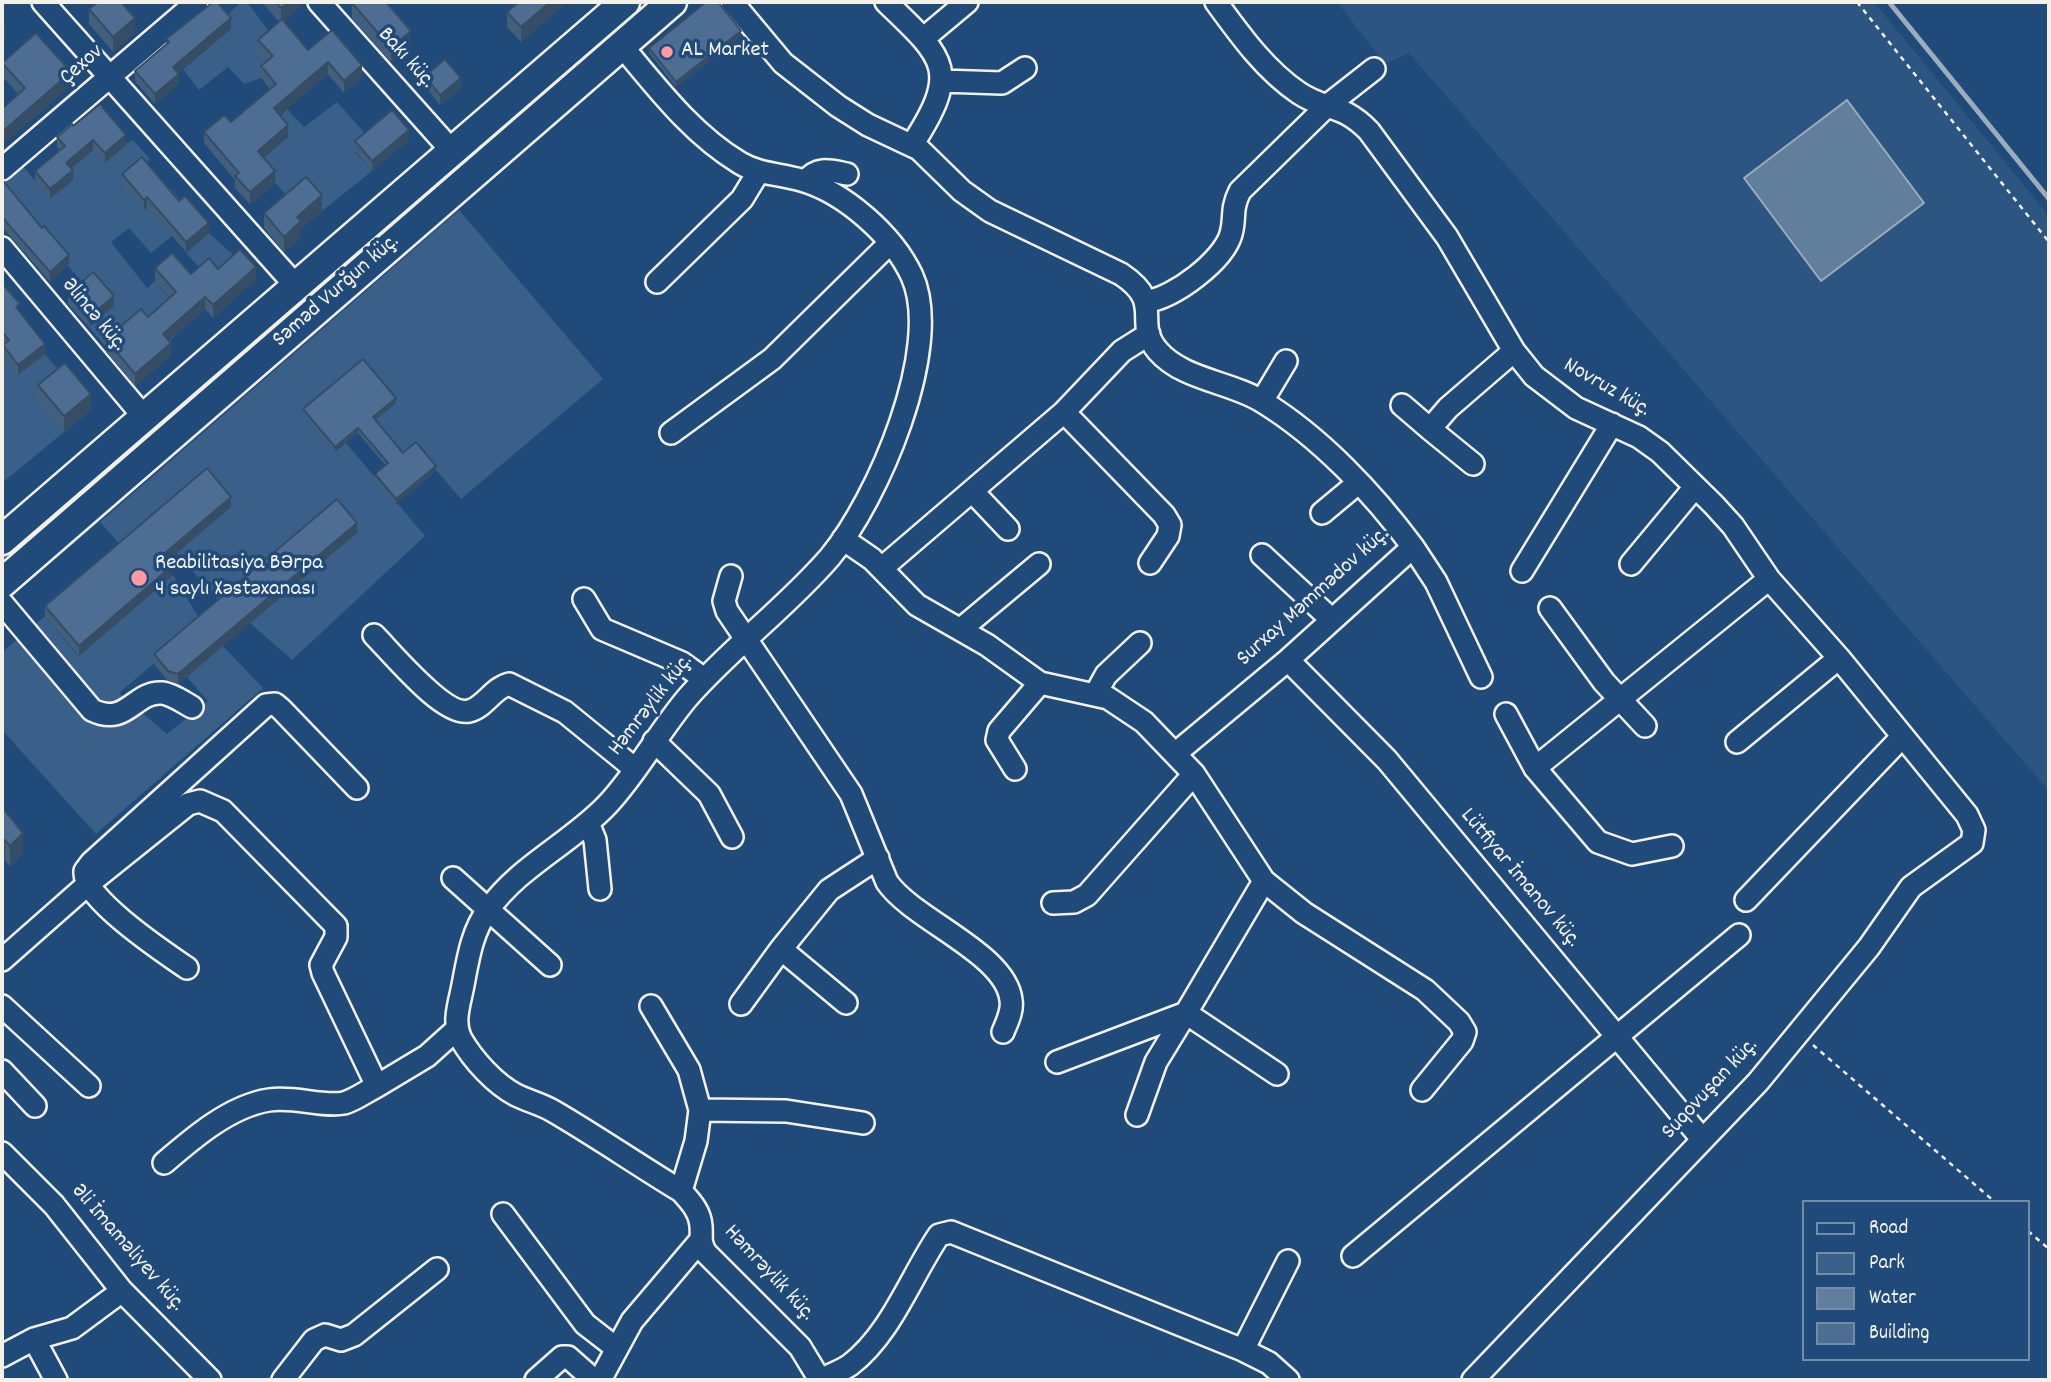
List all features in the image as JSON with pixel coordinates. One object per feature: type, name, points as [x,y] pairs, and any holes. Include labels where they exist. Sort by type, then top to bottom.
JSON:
[{"type":"main road","name":"Səməd Vurğun küç.","points":[[2,540],[625,2]]},
{"type":"main road","name":"Səməd Vurğun küç.","points":[[2,583],[672,2]]},
{"type":"street","points":[[43,2],[296,286]]},
{"type":"street","name":"Çexov","points":[[2,169],[197,2]]},
{"type":"street","name":"Bakı küç.","points":[[319,2],[452,151]]},
{"type":"street","points":[[732,2],[758,36],[806,83],[868,125],[912,145],[962,191],[990,211],[1137,284],[1147,301],[1149,334],[1122,351],[1064,412],[882,568]]},
{"type":"street","points":[[886,2],[933,50],[942,81],[939,101],[912,145]]},
{"type":"street","points":[[924,38],[967,2]]},
{"type":"street","name":"Novruz küç.","points":[[1216,2],[1244,41],[1275,74],[1311,100],[1355,117],[1369,131],[1447,237],[1514,351],[1534,376],[1576,408],[1612,424],[1660,452],[1732,526],[1769,579],[1839,658],[1901,738],[1967,815],[1974,830]]},
{"type":"street","name":"Həmrəylik küç.","points":[[622,46],[674,108],[727,155],[759,171],[806,181],[855,210],[890,243],[914,281],[921,318],[918,352],[909,400],[890,448],[843,539],[817,571],[704,679],[606,806],[516,880],[488,910],[471,947],[457,1012],[457,1029],[466,1046],[499,1085],[549,1109],[681,1191],[696,1210],[701,1225],[699,1242],[716,1264],[800,1347],[820,1380]]},
{"type":"street","points":[[942,81],[1002,83],[1025,68]]},
{"type":"street","points":[[1147,301],[1161,300],[1175,294],[1223,250],[1232,233],[1232,207],[1240,191],[1328,105],[1374,69]]},
{"type":"street","points":[[806,181],[812,173],[823,170],[848,174]]},
{"type":"street","points":[[657,282],[742,199],[759,171]]},
{"type":"street","points":[[671,433],[772,359],[890,243]]},
{"type":"street","name":"Əlincə küç.","points":[[2,248],[144,417]]},
{"type":"street","name":"Surxay Məmmədov küç.","points":[[1149,334],[1158,351],[1175,365],[1262,401],[1286,417],[1358,483],[1413,547],[1288,660],[1176,753]]},
{"type":"street","points":[[1430,429],[1448,408],[1514,351]]},
{"type":"street","points":[[1262,401],[1286,361]]},
{"type":"street","points":[[1402,405],[1473,464]]},
{"type":"street","points":[[1064,412],[1164,515],[1170,525],[1168,536],[1150,563]]},
{"type":"street","points":[[1522,571],[1612,424]]},
{"type":"street","points":[[1322,513],[1358,483]]},
{"type":"street","points":[[1631,564],[1695,487]]},
{"type":"street","points":[[973,492],[1008,528]]},
{"type":"street","points":[[843,539],[882,568],[896,586],[917,605],[961,629],[1040,683],[1095,695],[1122,706],[1176,753],[1194,774],[1264,881],[1304,913],[1425,990],[1459,1022],[1465,1032],[1462,1041],[1422,1090]]},
{"type":"street","points":[[1413,547],[1436,582],[1481,677]]},
{"type":"street","points":[[1262,555],[1331,619]]},
{"type":"street","points":[[961,629],[1038,565]]},
{"type":"street","points":[[731,576],[724,601],[727,611],[851,794],[887,882],[895,894],[968,945],[1004,984],[1012,998],[1011,1012],[1003,1032]]},
{"type":"street","points":[[1535,768],[1769,579]]},
{"type":"street","points":[[584,599],[602,629],[682,663],[704,679]]},
{"type":"street","points":[[2,603],[92,710],[104,717],[116,715],[154,694],[163,693],[192,707]]},
{"type":"street","points":[[1550,608],[1619,698],[1645,726]]},
{"type":"street","points":[[374,635],[439,699],[457,712],[472,711],[499,687],[509,684],[565,712],[635,769]]},
{"type":"street","points":[[1095,695],[1106,676],[1140,643]]},
{"type":"street","points":[[1737,742],[1839,658]]},
{"type":"street","name":"Lütfiyar İmanov küç.","points":[[1288,660],[1387,760],[1702,1139]]},
{"type":"street","points":[[1015,769],[996,740],[999,731],[1040,683]]},
{"type":"street","points":[[187,968],[139,934],[88,885],[85,871],[91,863],[266,705],[275,704],[357,788]]},
{"type":"street","points":[[1506,714],[1535,768],[1598,842],[1632,854],[1672,846]]},
{"type":"street","points":[[1746,900],[1901,738]]},
{"type":"street","points":[[654,741],[709,794],[733,837]]},
{"type":"street","points":[[1053,903],[1074,902],[1087,895],[1194,774]]},
{"type":"street","points":[[2,960],[88,885],[188,804],[200,801],[223,811],[337,926],[336,937],[321,965],[377,1086]]},
{"type":"street","points":[[588,822],[595,840],[600,889]]},
{"type":"street","name":"Suqovuşan küç.","points":[[1473,1380],[1758,1082],[1869,947],[1912,887],[1972,843],[1974,830]]},
{"type":"street","points":[[741,1004],[828,890],[878,858]]},
{"type":"street","points":[[453,877],[550,965]]},
{"type":"street","points":[[1137,1115],[1156,1062],[1264,881]]},
{"type":"street","points":[[1353,1256],[1739,934]]},
{"type":"street","points":[[781,949],[846,1003]]},
{"type":"street","points":[[2,1006],[89,1086]]},
{"type":"street","points":[[651,1006],[689,1070],[700,1110],[696,1141],[681,1191]]},
{"type":"street","points":[[1057,1062],[1186,1013]]},
{"type":"street","points":[[1186,1013],[1277,1074]]},
{"type":"street","points":[[164,1163],[198,1134],[251,1104],[298,1098],[333,1104],[346,1102],[427,1056],[457,1029]]},
{"type":"street","points":[[2,1071],[35,1107]]},
{"type":"street","points":[[700,1110],[786,1111],[863,1122]]},
{"type":"street","name":"Əli İmaməliyev küç.","points":[[2,1153],[54,1205],[122,1291],[211,1380]]},
{"type":"street","points":[[503,1214],[585,1324],[616,1348]]},
{"type":"street","points":[[820,1380],[850,1364],[869,1346],[939,1235],[951,1232],[1243,1350],[1269,1363],[1288,1380]]},
{"type":"street","points":[[600,1380],[632,1321],[699,1242]]},
{"type":"street","points":[[1243,1350],[1287,1261]]},
{"type":"street","points":[[283,1380],[314,1340],[325,1335],[341,1340],[354,1335],[437,1269]]},
{"type":"street","points":[[2,1356],[34,1339],[72,1328],[122,1291]]},
{"type":"street","points":[[34,1339],[56,1380]]},
{"type":"street","points":[[536,1380],[562,1357],[568,1357],[594,1380]]},
{"type":"path","points":[[1857,2],[2049,242]]},
{"type":"path","points":[[1797,1032],[1993,1200]]},
{"type":"path","points":[[2030,1233],[2049,1249]]},
{"type":"shaded area","points":[[1337,2],[1874,2],[2049,216],[2049,791],[1409,53],[1385,64]]},
{"type":"green space","points":[[241,2],[247,2],[274,38],[273,68],[261,78],[244,84],[228,67],[199,90],[183,69],[230,29],[223,19]]},
{"type":"green space","points":[[642,2],[655,2],[7,566],[2,559]]},
{"type":"green space","points":[[337,102],[370,139],[355,152],[372,171],[322,211],[306,192],[293,203],[261,166],[276,122],[287,109],[304,127]]},
{"type":"green space","points":[[133,140],[150,159],[142,167],[144,210],[170,188],[185,206],[163,225],[172,236],[151,253],[129,228],[111,242],[147,288],[155,281],[175,305],[162,317],[177,334],[164,347],[108,350],[89,327],[113,305],[87,287],[2,194],[2,180],[21,164],[50,199],[69,170],[88,152]]},
{"type":"green space","points":[[459,210],[603,379],[461,499],[416,447],[403,458],[373,422],[363,364],[334,452],[346,443],[425,536],[292,660],[250,623],[223,605],[176,553],[231,507],[124,549],[100,522]]},
{"type":"green space","points":[[209,233],[240,261],[205,274],[186,253]]},
{"type":"green space","points":[[2,330],[18,374],[45,354],[65,378],[64,432],[2,483]]},
{"type":"green space","points":[[173,575],[202,623],[119,693],[167,734],[208,701],[187,677],[223,646],[263,688],[96,834],[2,730],[2,652],[45,616],[78,656]]},
{"type":"water","points":[[1847,100],[1924,203],[1821,281],[1744,178]]},
{"type":"building","points":[[98,2],[121,2],[135,18],[113,37],[89,9]]},
{"type":"building","points":[[213,2],[217,2],[231,18],[173,67],[179,74],[155,94],[135,71],[169,42],[166,39]]},
{"type":"building","points":[[275,2],[289,2],[281,8]]},
{"type":"building","points":[[353,2],[386,2],[411,31],[391,48]]},
{"type":"building","points":[[519,2],[550,2],[521,27],[507,12]]},
{"type":"building","points":[[706,2],[718,2],[741,31],[676,82],[649,48]]},
{"type":"building","points":[[282,19],[308,50],[332,30],[362,65],[344,81],[328,62],[274,108],[288,125],[258,151],[275,171],[250,192],[235,176],[239,173],[204,132],[224,115],[231,122],[276,84],[261,66],[273,56],[258,40]]},
{"type":"building","points":[[36,33],[71,72],[2,132],[2,106],[3,108],[25,88],[2,63]]},
{"type":"building","points":[[445,59],[461,78],[440,95],[425,76]]},
{"type":"building","points":[[100,104],[126,135],[105,153],[93,140],[66,163],[73,170],[50,189],[35,171],[65,146],[57,137]]},
{"type":"building","points":[[392,110],[409,130],[372,161],[355,141]]},
{"type":"building","points":[[142,157],[179,201],[185,196],[209,223],[186,242],[147,197],[144,200],[122,174]]},
{"type":"building","points":[[306,177],[322,195],[297,217],[301,221],[284,237],[264,213]]},
{"type":"building","points":[[4,182],[42,228],[44,226],[69,255],[50,272],[2,217]]},
{"type":"building","points":[[240,249],[256,267],[213,305],[205,297],[163,334],[171,343],[135,374],[106,339],[141,309],[148,317],[176,292],[155,268],[172,253],[191,274],[209,258],[218,269]]},
{"type":"building","points":[[93,272],[114,296],[89,317],[68,294]]},
{"type":"building","points":[[2,283],[20,304],[16,307],[45,344],[18,365],[3,345],[9,340],[2,332]]},
{"type":"building","points":[[363,359],[396,398],[373,417],[403,453],[416,442],[436,466],[396,499],[375,474],[388,463],[358,428],[335,447],[303,409]]},
{"type":"building","points":[[65,363],[91,394],[64,416],[38,385]]},
{"type":"building","points":[[207,468],[231,497],[164,554],[173,565],[79,646],[45,606]]},
{"type":"building","points":[[337,499],[357,523],[178,674],[168,671],[154,654]]},
{"type":"building","points":[[2,807],[23,833],[10,846],[5,840],[2,842]]},
{"type":"waterway","points":[[1889,2],[2049,199]]},
{"type":"place","name":"AL Market","points":[[667,52]]},
{"type":"place","name":"Reabilitasiya Bәrpa 4 saylı Xəstəxanası","points":[[139,578]]}]
